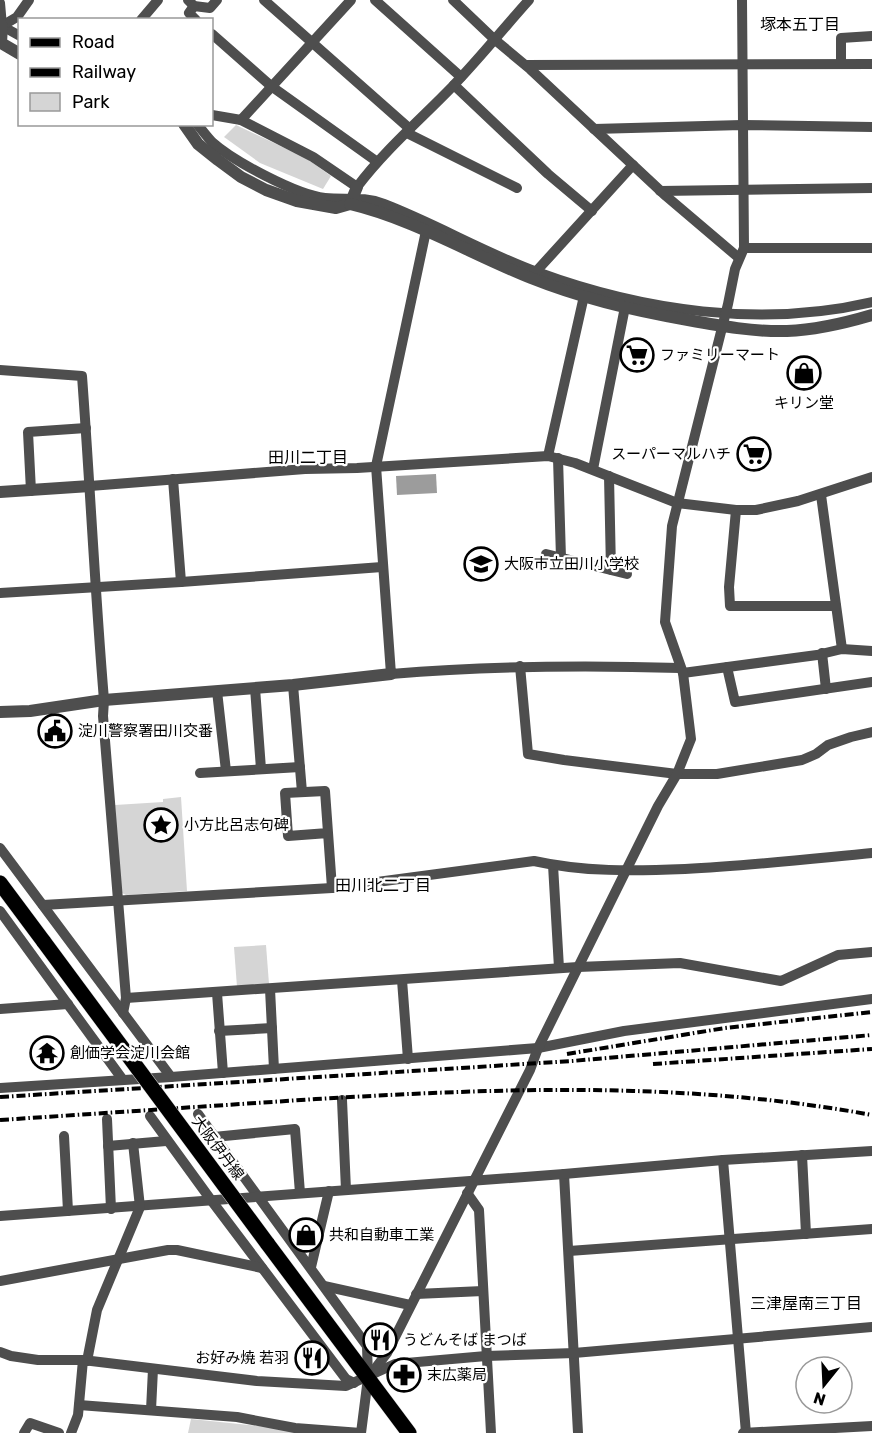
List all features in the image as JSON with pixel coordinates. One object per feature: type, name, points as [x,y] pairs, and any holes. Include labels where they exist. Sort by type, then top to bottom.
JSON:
[{"type":"main road","name":"大阪伊丹線","points":[[0,883],[267,1243],[361,1381],[409,1433]]},
{"type":"street","points":[[1,26],[17,17],[29,0]]},
{"type":"street","points":[[143,18],[158,0]]},
{"type":"street","points":[[194,18],[189,12],[191,3],[210,8],[217,0]]},
{"type":"street","points":[[264,0],[408,131],[517,188]]},
{"type":"street","points":[[241,120],[351,0]]},
{"type":"street","points":[[375,0],[548,174],[592,211]]},
{"type":"street","points":[[453,0],[660,191],[741,253],[872,248]]},
{"type":"street","points":[[185,126],[198,144],[241,177],[297,201],[336,208],[354,196],[376,161],[457,81],[529,0]]},
{"type":"street","points":[[361,1381],[387,1353],[530,1070],[538,1048],[658,806],[677,774],[691,740],[682,670],[665,622],[669,557],[677,503],[741,253],[745,190],[741,0]]},
{"type":"street","points":[[0,3],[0,43],[18,53]]},
{"type":"street","points":[[1,26],[18,35]]},
{"type":"street","points":[[213,35],[271,86],[376,161]]},
{"type":"street","points":[[841,64],[841,38],[872,36]]},
{"type":"street","points":[[526,65],[872,64]]},
{"type":"street","points":[[213,115],[241,120],[313,157],[368,208],[584,296],[649,313],[724,320],[809,312],[872,302]]},
{"type":"street","points":[[594,129],[742,125],[872,127]]},
{"type":"street","points":[[199,126],[213,142],[273,179],[325,198],[354,196],[382,203],[533,275],[724,320],[755,331],[808,329],[872,315]]},
{"type":"street","points":[[533,275],[633,165]]},
{"type":"street","points":[[660,191],[872,188]]},
{"type":"street","points":[[391,674],[376,466],[426,231]]},
{"type":"street","points":[[561,558],[553,457],[584,296]]},
{"type":"street","points":[[593,469],[625,307]]},
{"type":"street","points":[[0,370],[82,376],[94,586],[104,700],[103,716],[126,998],[123,1013]]},
{"type":"street","points":[[31,491],[28,432],[86,428]]},
{"type":"street","points":[[0,492],[376,466],[553,457],[593,469],[677,503],[756,510],[821,495],[872,477]]},
{"type":"street","points":[[609,476],[611,570]]},
{"type":"street","points":[[172,479],[181,582]]},
{"type":"street","points":[[821,495],[842,649]]},
{"type":"street","points":[[736,510],[729,587],[730,606],[836,606]]},
{"type":"street","points":[[546,554],[627,573]]},
{"type":"street","points":[[0,592],[181,582],[382,567]]},
{"type":"street","points":[[0,712],[30,711],[104,700],[292,685],[391,674],[520,666],[596,665],[682,670],[727,667],[842,649],[872,651]]},
{"type":"street","points":[[822,653],[826,689]]},
{"type":"street","points":[[520,666],[528,754],[677,774],[717,774],[802,760],[828,745],[872,732]]},
{"type":"street","points":[[727,667],[735,702],[872,682]]},
{"type":"street","points":[[292,685],[302,792]]},
{"type":"street","points":[[255,688],[261,769]]},
{"type":"street","points":[[218,691],[226,771]]},
{"type":"street","points":[[200,773],[300,767]]},
{"type":"street","points":[[328,833],[288,836],[285,794],[325,791],[332,888]]},
{"type":"street","points":[[0,848],[171,1077]]},
{"type":"street","points":[[43,905],[332,888],[518,862],[534,861],[553,865],[627,871],[723,868],[872,853]]},
{"type":"street","points":[[553,865],[559,968]]},
{"type":"street","points":[[0,911],[123,1080]]},
{"type":"street","points":[[126,998],[559,968],[680,963],[781,981],[838,955],[872,952]]},
{"type":"street","points":[[402,980],[408,1059]]},
{"type":"street","points":[[270,989],[274,1069]]},
{"type":"street","points":[[217,993],[223,1073]]},
{"type":"street","points":[[0,1088],[538,1048],[624,1031],[872,999]]},
{"type":"street","points":[[0,1009],[68,1004]]},
{"type":"street","points":[[219,1031],[272,1028]]},
{"type":"street","points":[[342,1100],[346,1190]]},
{"type":"street","points":[[79,1405],[237,1418],[295,1428],[361,1433],[361,1381],[367,1346],[198,1114]]},
{"type":"street","points":[[150,1116],[166,1141],[346,1379],[361,1381]]},
{"type":"street","points":[[107,1119],[111,1209]]},
{"type":"street","points":[[214,1137],[295,1129],[300,1193]]},
{"type":"street","points":[[64,1136],[68,1212]]},
{"type":"street","points":[[108,1146],[166,1141]]},
{"type":"street","points":[[71,1433],[78,1415],[85,1361],[97,1310],[140,1207],[133,1143]]},
{"type":"street","points":[[0,1216],[140,1207],[723,1160],[872,1151]]},
{"type":"street","points":[[802,1155],[806,1234]]},
{"type":"street","points":[[723,1160],[745,1433],[872,1426]]},
{"type":"street","points":[[564,1174],[578,1433]]},
{"type":"street","points":[[311,1267],[329,1191]]},
{"type":"street","points":[[467,1193],[478,1210],[491,1433]]},
{"type":"street","points":[[569,1251],[872,1228]]},
{"type":"street","points":[[0,1281],[177,1250],[262,1268]]},
{"type":"street","points":[[324,1286],[410,1305]]},
{"type":"street","points":[[416,1294],[483,1291]]},
{"type":"street","points":[[0,1352],[38,1360],[85,1361],[256,1381],[346,1386],[395,1364],[486,1356],[574,1353],[872,1327]]},
{"type":"street","points":[[151,1410],[153,1369]]},
{"type":"street","points":[[24,1433],[30,1424],[59,1433]]},
{"type":"green space","points":[[236,125],[306,158],[331,176],[323,189],[260,163],[224,137]]},
{"type":"green space","points":[[181,797],[187,891],[126,895],[120,892],[115,805],[163,802],[163,799]]},
{"type":"green space","points":[[266,945],[269,984],[237,987],[234,947]]},
{"type":"green space","points":[[191,1419],[327,1433],[188,1433]]},
{"type":"shaded area","points":[[436,474],[437,493],[397,495],[396,476]]},
{"type":"railway","points":[[567,1054],[725,1028],[872,1012]]},
{"type":"railway","points":[[0,1097],[572,1061],[872,1035]]},
{"type":"railway","points":[[653,1064],[872,1049]]},
{"type":"railway","points":[[0,1120],[316,1099],[525,1090],[664,1092],[803,1104],[872,1115]]},
{"type":"place","name":"ファミリーマート","points":[[637,355]]},
{"type":"place","name":"キリン堂","points":[[804,373]]},
{"type":"place","name":"スーパーマルハチ","points":[[754,454]]},
{"type":"place","name":"大阪市立田川小学校","points":[[481,564]]},
{"type":"place","name":"淀川警察署田川交番","points":[[55,731]]},
{"type":"place","name":"小方比呂志句碑","points":[[161,825]]},
{"type":"place","name":"創価学会淀川会館","points":[[47,1053]]},
{"type":"place","name":"共和自動車工業","points":[[306,1235]]},
{"type":"place","name":"うどんそば まつば","points":[[380,1340]]},
{"type":"place","name":"お好み焼 若羽","points":[[312,1358]]},
{"type":"place","name":"末広薬局","points":[[404,1375]]},
{"type":"district","name":"塚本五丁目","points":[[800,24]]},
{"type":"district","name":"田川二丁目","points":[[308,457]]},
{"type":"district","name":"田川北二丁目","points":[[383,885]]},
{"type":"district","name":"三津屋南三丁目","points":[[806,1303]]}]
